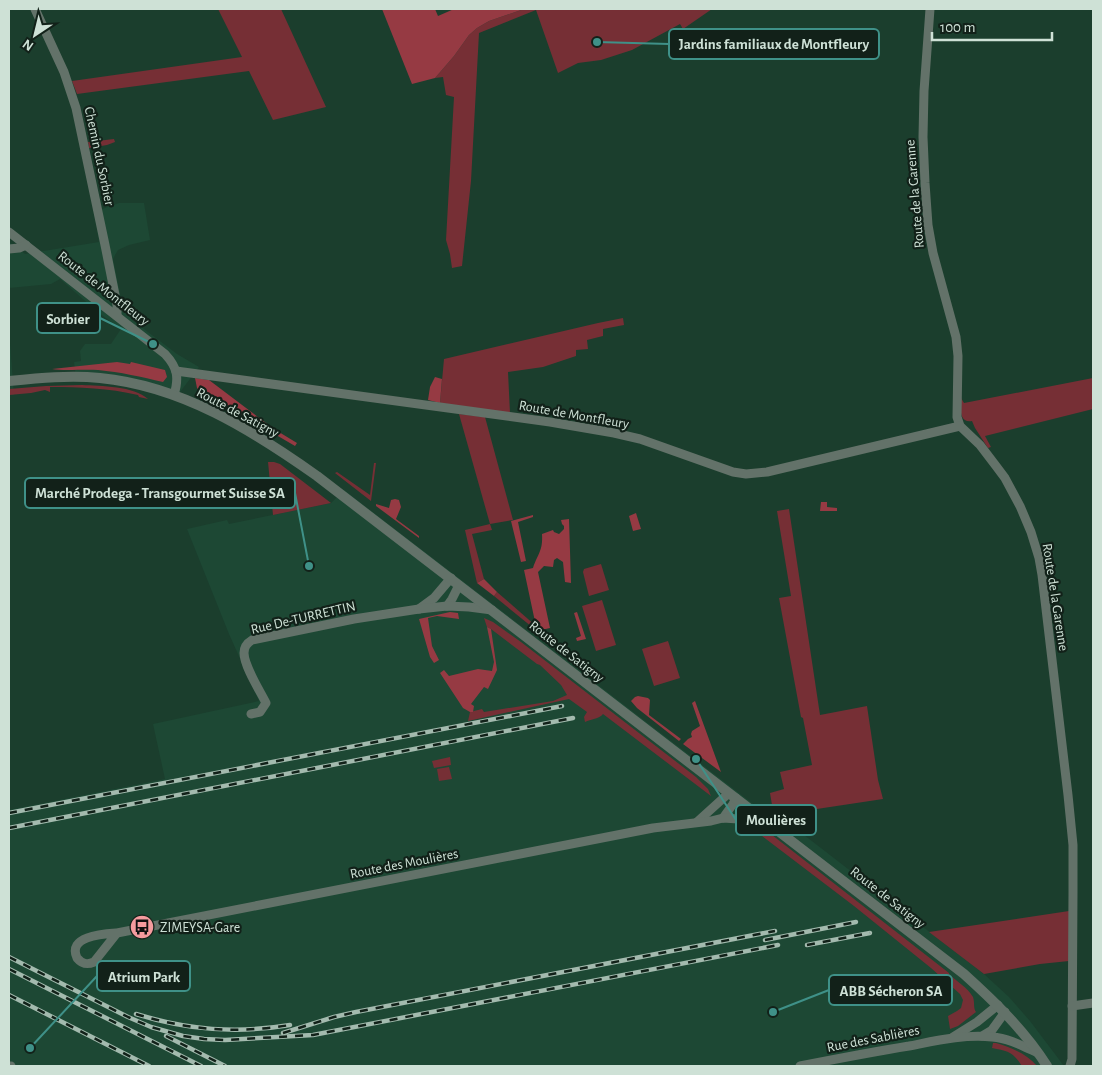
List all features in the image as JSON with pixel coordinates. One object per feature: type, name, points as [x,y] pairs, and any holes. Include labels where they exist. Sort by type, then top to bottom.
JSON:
[{"type":"street","name":"Chemin du Sorbier","points":[[35,9],[64,72],[76,108],[106,245],[117,305],[117,316]]},
{"type":"street","name":"Route de la Garenne","points":[[930,9],[924,91],[925,184],[928,225],[933,253],[956,337],[958,356],[957,416],[960,426],[980,445],[1004,478],[1027,520],[1039,558],[1073,845],[1072,1059],[1070,1066]]},
{"type":"street","name":"Route de Montfleury","points":[[9,232],[161,350],[172,362],[176,371],[540,421],[614,433],[652,443],[733,472],[746,474],[781,469],[960,426]]},
{"type":"street","points":[[9,249],[26,245]]},
{"type":"street","points":[[174,395],[178,379],[176,371]]},
{"type":"street","name":"Route de Satigny","points":[[9,381],[59,377],[101,378],[138,385],[174,395],[226,418],[276,448],[317,476],[964,974],[1020,1029],[1047,1066]]},
{"type":"street","points":[[446,606],[452,599],[455,582]]},
{"type":"street","points":[[419,609],[455,582]]},
{"type":"street","name":"Rue De-TURRETTIN","points":[[252,714],[260,712],[266,704],[248,669],[245,659],[245,649],[249,642],[345,621],[419,609],[446,606],[492,610]]},
{"type":"street","points":[[697,822],[732,796],[733,804],[724,818],[754,820],[769,824]]},
{"type":"street","name":"Route des Moulières","points":[[117,933],[94,962],[85,964],[77,958],[75,948],[81,940],[105,934],[653,828],[724,818]]},
{"type":"street","points":[[1072,1006],[1093,1003]]},
{"type":"street","points":[[982,1036],[992,1030],[1001,1009]]},
{"type":"street","name":"Rue des Sablières","points":[[951,1038],[1001,1009]]},
{"type":"street","name":"Rue des Sablières","points":[[800,1066],[951,1038],[982,1036],[1015,1042],[1038,1053]]},
{"type":"shaded area","points":[[218,9],[281,9],[326,107],[273,120],[249,71],[77,94],[72,81],[242,57]]},
{"type":"shaded area","points":[[382,9],[435,9],[438,16],[454,9],[524,9],[489,21],[477,28],[469,35],[435,78],[412,84]]},
{"type":"shaded area","points":[[524,9],[712,9],[683,29],[680,24],[632,50],[601,60],[578,63],[558,73],[536,10],[479,33],[471,181],[462,266],[452,268],[446,240],[454,97],[446,95],[443,77],[435,78],[469,35],[477,28],[489,21]]},
{"type":"shaded area","points":[[114,139],[115,142],[107,145],[89,148],[88,142]]},
{"type":"shaded area","points":[[119,203],[144,203],[150,240],[118,250],[113,259],[122,304],[132,320],[177,354],[199,367],[180,392],[162,392],[76,378],[74,362],[81,361],[80,351],[85,344],[111,344],[121,329],[99,313],[60,279],[51,284],[9,288],[9,242],[25,254],[99,242],[94,212]]},
{"type":"shaded area","points":[[623,318],[624,325],[603,329],[603,336],[587,340],[588,349],[576,350],[576,356],[543,367],[508,372],[510,413],[440,403],[444,359]]},
{"type":"shaded area","points":[[10,343],[14,395],[9,395]]},
{"type":"shaded area","points":[[117,362],[130,364],[131,362],[165,370],[167,377],[163,382],[106,371],[52,369]]},
{"type":"shaded area","points":[[435,377],[442,379],[440,403],[428,400],[430,387]]},
{"type":"shaded area","points":[[195,378],[209,380],[274,429],[297,443],[295,446],[202,394],[197,388]]},
{"type":"shaded area","points":[[1093,378],[1093,409],[985,436],[991,447],[988,448],[972,421],[964,420],[961,414],[961,398],[964,403]]},
{"type":"shaded area","points":[[82,385],[126,389],[148,399],[116,391],[72,387],[50,387],[50,392],[45,390],[9,395],[9,389]]},
{"type":"shaded area","points":[[459,414],[485,417],[513,520],[490,524]]},
{"type":"shaded area","points":[[268,462],[280,464],[331,503],[273,515]]},
{"type":"shaded area","points":[[374,463],[376,463],[371,501],[335,473],[337,472],[370,495]]},
{"type":"shaded area","points":[[344,490],[769,816],[773,811],[984,974],[1009,997],[1030,1021],[1064,1066],[9,1066],[9,810],[165,779],[153,724],[259,701],[229,634],[187,529],[227,520],[229,524],[331,503]]},
{"type":"shaded area","points":[[391,500],[399,500],[401,507],[396,519],[419,536],[419,538],[376,506],[376,504],[389,508]]},
{"type":"shaded area","points":[[821,502],[827,502],[827,507],[837,508],[837,511],[820,511]]},
{"type":"shaded area","points":[[789,509],[820,715],[867,706],[878,780],[883,799],[777,815],[773,811],[770,793],[784,789],[780,772],[812,765],[779,598],[791,596],[777,511]]},
{"type":"shaded area","points":[[636,513],[641,529],[633,531],[629,516]]},
{"type":"shaded area","points":[[533,515],[533,517],[518,522],[526,561],[521,562],[511,521]]},
{"type":"shaded area","points":[[569,519],[571,583],[565,582],[563,562],[557,558],[554,560],[553,567],[544,566],[538,572],[550,628],[537,631],[524,570],[533,568],[541,548],[542,534],[553,530],[559,534],[564,529],[561,520]]},
{"type":"shaded area","points":[[490,524],[492,530],[472,534],[484,579],[477,583],[465,530]]},
{"type":"shaded area","points":[[601,564],[609,590],[589,596],[583,572],[584,569]]},
{"type":"shaded area","points":[[484,579],[497,592],[494,596],[477,583]]},
{"type":"shaded area","points":[[497,592],[536,626],[537,631],[494,596]]},
{"type":"shaded area","points":[[602,600],[616,645],[596,651],[582,606]]},
{"type":"shaded area","points":[[450,612],[458,613],[459,619],[437,616],[428,618],[432,646],[439,660],[434,663],[430,657],[419,619]]},
{"type":"shaded area","points":[[577,612],[586,639],[577,641],[576,638],[581,636],[574,613]]},
{"type":"shaded area","points":[[484,618],[493,622],[521,642],[696,777],[708,789],[711,796],[603,714],[585,722],[584,717],[587,712],[569,699],[468,721],[470,712],[482,709],[484,712],[553,701],[567,695],[561,685],[540,665],[487,627]]},
{"type":"shaded area","points":[[487,627],[491,629],[497,670],[488,689],[484,687],[471,704],[474,706],[473,712],[470,712],[463,708],[440,673],[444,670],[449,676],[478,669],[492,671],[494,662]]},
{"type":"shaded area","points":[[668,641],[680,678],[654,686],[642,649]]},
{"type":"shaded area","points":[[638,696],[650,700],[649,715],[681,739],[679,741],[637,708],[631,701]]},
{"type":"shaded area","points":[[695,701],[721,772],[683,744],[692,737],[692,731],[700,726],[692,703]]},
{"type":"shaded area","points":[[450,757],[451,765],[434,768],[432,761]]},
{"type":"shaded area","points":[[449,767],[452,779],[439,781],[437,769]]},
{"type":"shaded area","points":[[749,826],[772,835],[949,973],[971,994],[976,1012],[958,1026],[950,1029],[948,1016],[961,1008],[963,1000],[960,994],[854,906]]},
{"type":"shaded area","points":[[1069,911],[1069,961],[984,974],[929,932]]},
{"type":"shaded area","points":[[993,1043],[1019,1052],[1037,1066],[1022,1066],[1010,1053],[992,1048]]},
{"type":"railway","points":[[9,813],[562,706]]},
{"type":"railway","points":[[9,828],[573,718]]},
{"type":"railway","points":[[765,940],[856,922]]},
{"type":"railway","points":[[283,1033],[356,1012],[775,931]]},
{"type":"railway","points":[[807,945],[870,933]]},
{"type":"railway","points":[[9,957],[151,1027],[183,1036],[225,1040],[313,1035],[778,945]]},
{"type":"railway","points":[[9,969],[201,1066]]},
{"type":"railway","points":[[9,995],[149,1066]]},
{"type":"railway","points":[[136,1014],[174,1024],[212,1029],[231,1030],[290,1025]]},
{"type":"railway","points":[[166,1036],[225,1066]]},
{"type":"place","name":"Jardins familiaux de Montfleury","points":[[597,42]]},
{"type":"place","name":"Sorbier","points":[[153,344]]},
{"type":"place","name":"Marché Prodega - Transgourmet Suisse SA","points":[[309,566]]},
{"type":"place","name":"Moulières","points":[[696,759]]},
{"type":"place","name":"ZIMEYSA-Gare","points":[[142,927]]},
{"type":"place","name":"ABB Sécheron SA","points":[[773,1012]]},
{"type":"place","name":"Atrium Park","points":[[30,1048]]}]
